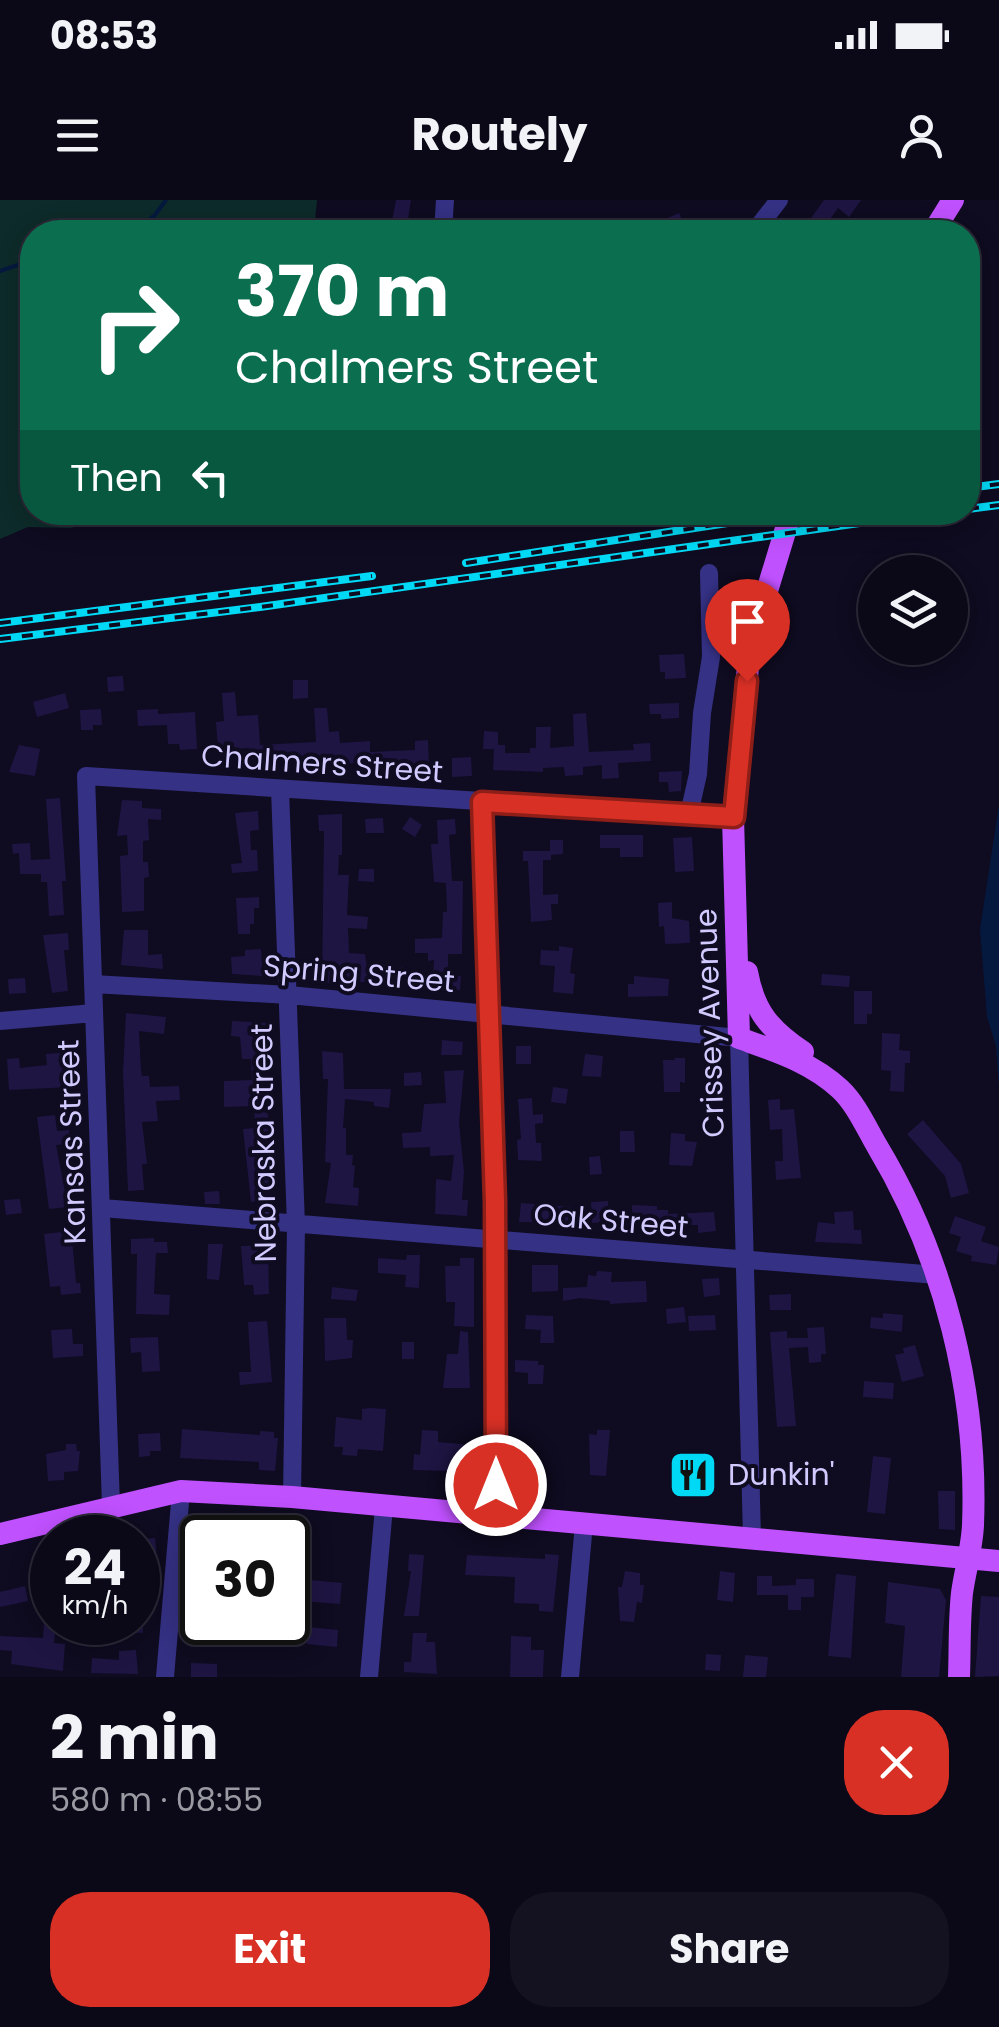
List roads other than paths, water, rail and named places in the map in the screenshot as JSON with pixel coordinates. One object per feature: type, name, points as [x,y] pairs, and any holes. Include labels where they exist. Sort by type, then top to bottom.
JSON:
[{"type":"main road","name":"Crissey Avenue","points":[[738,1038],[734,817],[750,646],[787,525]]},
{"type":"main road","points":[[736,898],[754,1003],[775,1033],[816,1060],[854,1107],[902,1190],[937,1275],[958,1354],[967,1412],[973,1530],[962,1597],[959,1677]]},
{"type":"main road","points":[[738,1038],[800,1060],[840,1090]]},
{"type":"main road","points":[[0,1534],[181,1491],[292,1497],[999,1561]]},
{"type":"street","points":[[763,220],[779,200]]},
{"type":"street","points":[[689,814],[698,774],[711,657],[709,574]]},
{"type":"street","name":"Chalmers Street","points":[[86,776],[734,817]]},
{"type":"street","name":"Kansas Street","points":[[86,776],[111,1506]]},
{"type":"street","name":"Nebraska Street","points":[[280,788],[296,1225],[292,1497]]},
{"type":"street","points":[[482,802],[496,1238],[497,1517]]},
{"type":"street","name":"Spring Street","points":[[93,984],[288,996],[738,1038]]},
{"type":"street","points":[[0,1021],[94,1012]]},
{"type":"street","name":"Crissey Avenue","points":[[738,1038],[752,1538]]},
{"type":"street","name":"Oak Street","points":[[102,1208],[937,1275]]},
{"type":"street","points":[[165,1677],[181,1491]]},
{"type":"street","points":[[369,1677],[384,1507]]},
{"type":"street","points":[[570,1677],[584,1524]]},
{"type":"water","points":[[999,805],[999,1088],[996,1046],[987,1017],[980,929]]},
{"type":"waterway","points":[[149,220],[166,200]]},
{"type":"waterway","points":[[0,271],[20,264]]},
{"type":"railway","points":[[980,486],[999,484]]},
{"type":"railway","points":[[980,507],[999,505]]},
{"type":"railway","points":[[466,563],[714,525]]},
{"type":"railway","points":[[0,639],[260,607],[845,525]]},
{"type":"railway","points":[[0,623],[372,576]]},
{"type":"place","name":"Dunkin'","points":[[693,1475]]}]
